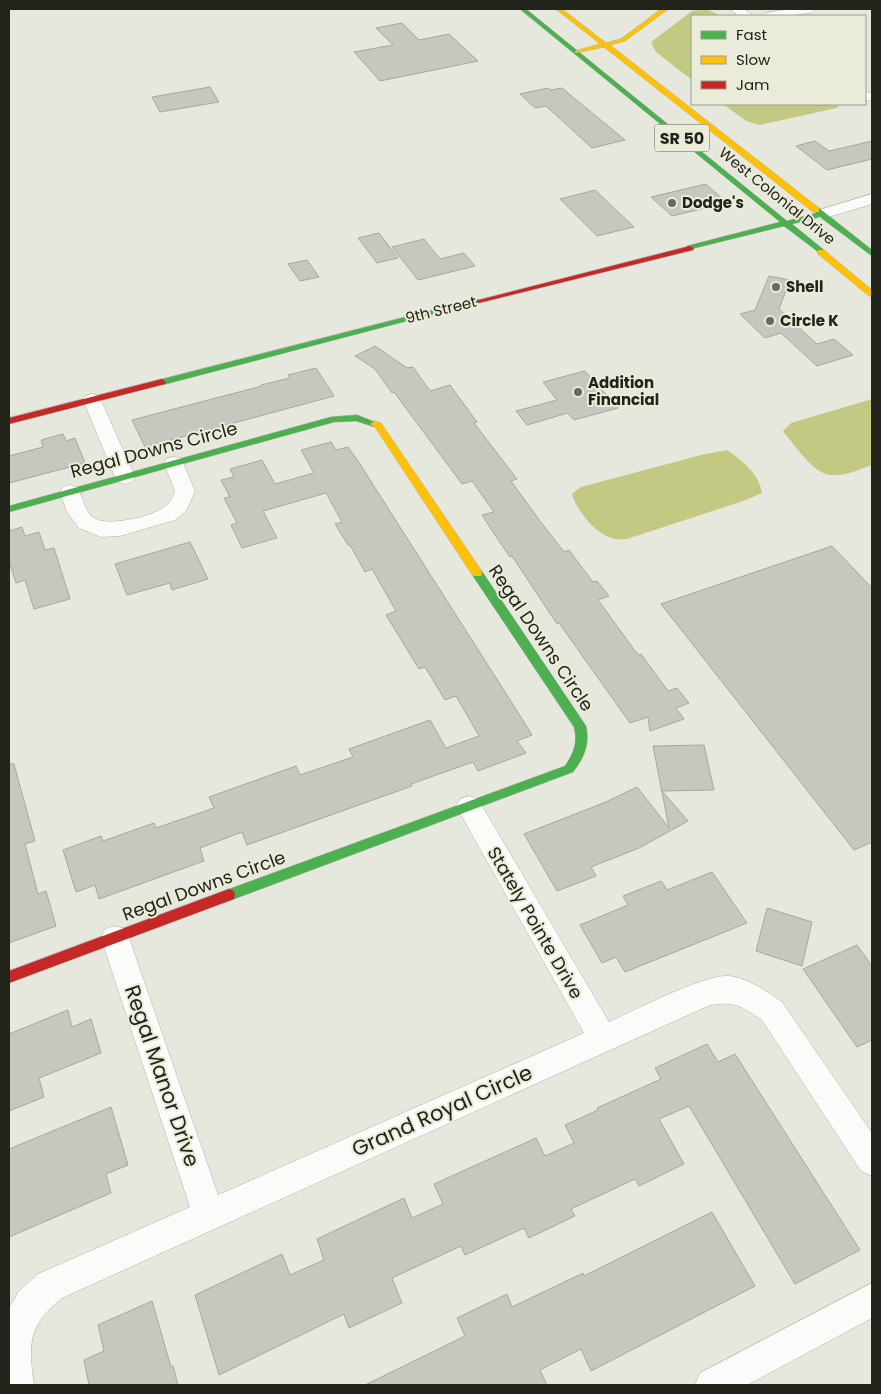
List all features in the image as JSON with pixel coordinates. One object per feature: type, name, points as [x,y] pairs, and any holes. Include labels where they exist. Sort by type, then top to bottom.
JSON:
[{"type":"main road","name":"West Colonial Drive","points":[[523,9],[872,294]]},
{"type":"main road","name":"West Colonial Drive","points":[[559,9],[872,254]]},
{"type":"main road","points":[[577,52],[623,40],[665,9]]},
{"type":"main road","name":"9th Street","points":[[9,421],[822,214]]},
{"type":"main road","name":"Regal Downs Circle","points":[[9,509],[334,419],[353,417],[366,419],[378,425],[580,726],[584,738],[581,754],[569,769],[9,978]]},
{"type":"street","points":[[776,15],[809,9]]},
{"type":"street","name":"9th Street","points":[[822,214],[872,199]]},
{"type":"street","points":[[92,400],[125,477]]},
{"type":"street","points":[[70,492],[77,512],[86,523],[102,530],[120,529],[168,515],[179,506],[185,492],[174,463]]},
{"type":"street","name":"Stately Pointe Drive","points":[[469,806],[603,1039]]},
{"type":"street","name":"Regal Manor Drive","points":[[115,938],[209,1215]]},
{"type":"street","name":"Grand Royal Circle","points":[[17,1385],[13,1367],[16,1329],[30,1304],[50,1286],[708,992],[728,989],[752,997],[772,1011],[872,1160]]},
{"type":"street","points":[[712,1385],[872,1300]]},
{"type":"shaded area","points":[[706,9],[719,15],[691,15],[691,79],[656,52],[651,42],[692,11]]},
{"type":"shaded area","points":[[724,105],[839,105],[837,108],[760,125],[746,121]]},
{"type":"shaded area","points":[[872,399],[872,465],[847,474],[831,475],[817,470],[804,458],[783,431],[791,423]]},
{"type":"shaded area","points":[[727,450],[739,458],[754,474],[761,486],[762,493],[627,539],[613,539],[598,531],[582,514],[574,501],[572,494],[581,487],[701,455]]},
{"type":"building","points":[[402,23],[419,40],[449,34],[478,61],[380,81],[354,52],[393,45],[376,28]]},
{"type":"building","points":[[210,87],[219,102],[160,112],[152,97]]},
{"type":"building","points":[[548,88],[551,90],[562,88],[625,140],[592,148],[546,106],[535,108],[520,94]]},
{"type":"building","points":[[815,141],[829,151],[872,141],[872,159],[827,170],[796,146]]},
{"type":"building","points":[[706,184],[727,203],[672,216],[651,197]]},
{"type":"building","points":[[595,190],[634,227],[597,236],[560,199]]},
{"type":"building","points":[[379,233],[398,258],[377,263],[358,238]]},
{"type":"building","points":[[424,239],[440,259],[464,253],[475,266],[418,280],[392,247]]},
{"type":"building","points":[[307,260],[319,277],[300,281],[288,264]]},
{"type":"building","points":[[769,276],[790,280],[779,309],[817,344],[834,339],[853,355],[817,366],[781,333],[765,338],[740,314],[755,310]]},
{"type":"building","points":[[375,346],[407,368],[413,367],[430,391],[450,385],[477,422],[474,423],[517,479],[511,481],[540,521],[564,552],[569,550],[593,582],[597,581],[609,596],[598,600],[638,655],[641,654],[668,691],[677,688],[689,703],[676,708],[684,719],[650,731],[648,717],[630,723],[559,623],[557,624],[512,556],[510,557],[495,535],[482,515],[494,512],[472,481],[462,484],[375,369],[355,356]]},
{"type":"building","points":[[316,368],[334,396],[145,447],[132,420],[262,386],[290,378],[288,375]]},
{"type":"building","points":[[585,371],[618,408],[574,420],[568,413],[527,425],[516,411],[557,400],[543,382]]},
{"type":"building","points":[[63,434],[66,441],[75,438],[85,463],[9,483],[9,456],[43,447],[41,440]]},
{"type":"building","points":[[331,442],[336,450],[348,447],[358,461],[512,703],[532,735],[517,741],[526,753],[478,771],[473,762],[247,845],[242,832],[200,848],[204,861],[99,899],[95,885],[76,892],[63,850],[101,836],[103,841],[154,823],[156,828],[214,808],[209,797],[296,766],[300,775],[353,757],[349,749],[430,720],[446,748],[479,736],[456,696],[445,700],[425,667],[419,669],[386,615],[396,611],[372,569],[365,572],[350,545],[348,545],[335,524],[342,522],[326,493],[263,511],[277,538],[242,548],[231,525],[237,523],[224,498],[230,497],[221,480],[234,477],[230,469],[262,460],[275,484],[314,473],[301,450]]},
{"type":"building","points":[[22,527],[25,536],[39,532],[45,550],[54,548],[70,599],[34,609],[25,580],[16,583],[9,561],[9,531]]},
{"type":"building","points":[[190,542],[208,579],[172,590],[170,583],[127,595],[115,564]]},
{"type":"building","points":[[832,546],[872,588],[872,842],[854,850],[661,604]]},
{"type":"building","points":[[704,745],[714,790],[662,791],[688,821],[639,848],[591,867],[596,876],[557,891],[524,834],[606,802],[637,787],[669,828],[653,746]]},
{"type":"building","points":[[9,764],[14,764],[35,841],[25,844],[38,894],[46,891],[56,926],[9,943]]},
{"type":"building","points":[[712,872],[747,923],[625,972],[616,957],[602,963],[580,925],[628,905],[623,896],[661,881],[667,890]]},
{"type":"building","points":[[767,908],[812,922],[802,966],[756,951]]},
{"type":"building","points":[[857,945],[872,966],[872,1040],[857,1047],[803,969]]},
{"type":"building","points":[[68,1010],[72,1027],[91,1019],[101,1053],[39,1078],[44,1097],[9,1111],[9,1034]]},
{"type":"building","points":[[707,1044],[718,1062],[735,1054],[860,1250],[795,1284],[689,1106],[659,1119],[684,1164],[639,1186],[635,1179],[571,1209],[575,1216],[529,1238],[524,1228],[465,1255],[461,1246],[392,1278],[402,1303],[349,1328],[344,1314],[219,1375],[195,1295],[282,1254],[290,1275],[324,1260],[317,1239],[404,1198],[412,1218],[443,1204],[434,1184],[536,1138],[545,1156],[574,1143],[565,1125],[598,1110],[597,1108],[661,1079],[655,1068]]},
{"type":"building","points":[[111,1107],[128,1165],[106,1174],[111,1193],[9,1237],[9,1149]]},
{"type":"building","points":[[712,1212],[755,1286],[591,1371],[581,1349],[540,1370],[547,1385],[365,1385],[465,1336],[457,1318],[507,1294],[512,1307],[583,1273],[584,1276]]},
{"type":"building","points":[[152,1301],[178,1385],[89,1385],[84,1360],[104,1351],[98,1325]]},
{"type":"traffic: fast","points":[[523,9],[821,252]]},
{"type":"traffic: fast","points":[[816,210],[872,254]]},
{"type":"traffic: fast","points":[[690,248],[822,214]]},
{"type":"traffic: fast","points":[[162,382],[479,301]]},
{"type":"traffic: fast","points":[[9,509],[334,419],[357,418],[375,424]]},
{"type":"traffic: fast","points":[[229,895],[569,769],[576,759],[582,744],[580,726],[477,573]]},
{"type":"traffic: slow","points":[[559,9],[816,210]]},
{"type":"traffic: slow","points":[[577,52],[623,40],[665,9]]},
{"type":"traffic: slow","points":[[821,252],[872,294]]},
{"type":"traffic: slow","points":[[375,424],[378,425],[477,573]]},
{"type":"traffic: jam","points":[[479,301],[690,248]]},
{"type":"traffic: jam","points":[[9,421],[162,382]]},
{"type":"traffic: jam","points":[[9,977],[229,895]]},
{"type":"place","name":"Dodge's","points":[[672,203]]},
{"type":"place","name":"Shell","points":[[776,287]]},
{"type":"place","name":"Circle K","points":[[770,321]]},
{"type":"place","name":"Addition Financial","points":[[578,392]]}]
